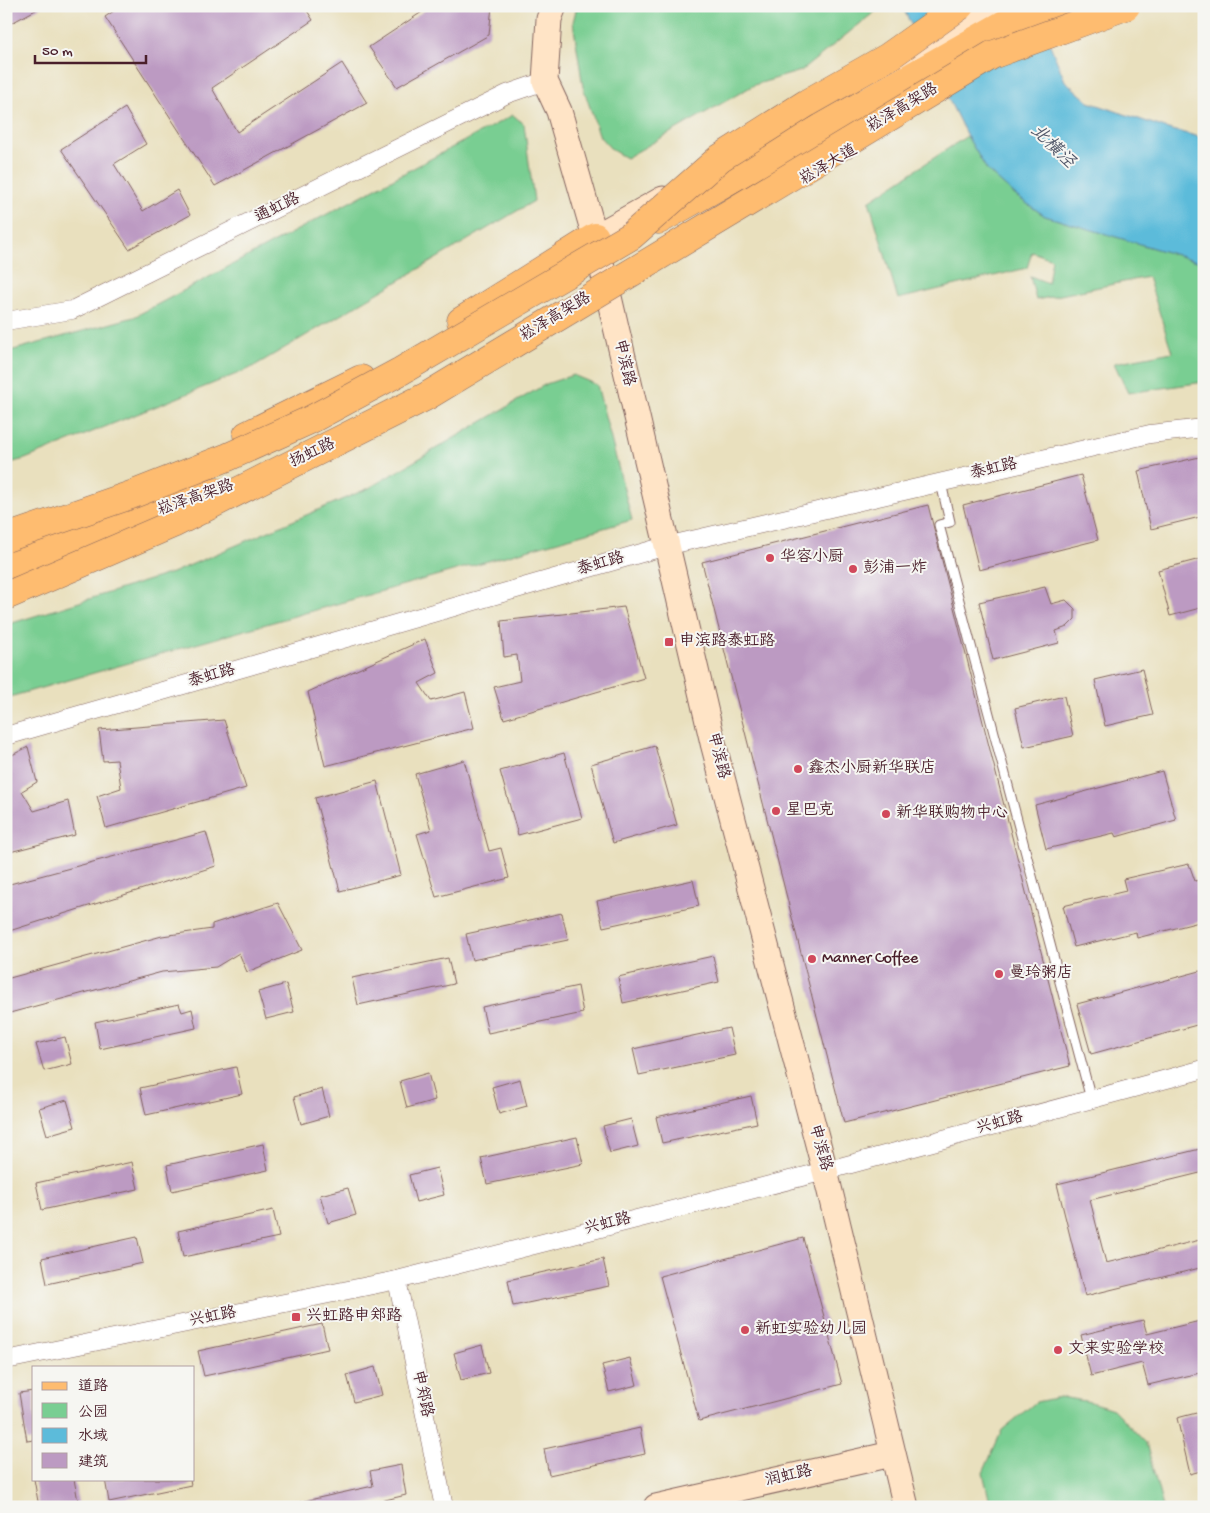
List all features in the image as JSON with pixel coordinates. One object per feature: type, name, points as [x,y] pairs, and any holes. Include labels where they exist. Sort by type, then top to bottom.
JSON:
[{"type":"main road","name":"申滨路","points":[[554,6],[549,18],[545,81],[559,110],[595,237],[609,297],[612,320],[713,744],[825,1171],[906,1507]]},
{"type":"main road","points":[[631,236],[720,158],[807,103],[888,58],[960,6]]},
{"type":"main road","points":[[6,536],[196,460],[402,358],[595,237],[1005,6]]},
{"type":"main road","name":"崧泽高架路","points":[[6,536],[131,494],[228,456],[310,420],[501,314],[631,236],[1036,6]]},
{"type":"main road","name":"崧泽高架路","points":[[6,565],[269,474],[427,396],[1075,6]]},
{"type":"main road","name":"崧泽大道","points":[[609,297],[1101,6]]},
{"type":"main road","points":[[992,55],[1126,6]]},
{"type":"main road","name":"扬虹路","points":[[6,588],[87,559],[369,428],[609,297]]},
{"type":"main road","points":[[6,596],[173,524],[269,474]]},
{"type":"main road","name":"润虹路","points":[[656,1507],[892,1454]]},
{"type":"street","name":"通虹路","points":[[6,321],[72,310],[507,94],[545,81]]},
{"type":"street","name":"泰虹路","points":[[6,736],[666,546],[1150,434],[1204,428]]},
{"type":"street","name":"兴虹路","points":[[6,1360],[397,1280],[825,1171],[1204,1069]]},
{"type":"street","name":"申郑路","points":[[397,1280],[444,1507]]},
{"type":"lane","points":[[941,483],[950,522],[939,525],[1091,1099]]},
{"type":"green space","points":[[577,6],[882,6],[801,71],[754,85],[626,158],[612,150],[600,137],[583,87],[573,22]]},
{"type":"green space","points":[[513,115],[524,124],[534,201],[249,369],[25,459],[6,464],[6,352],[134,317]]},
{"type":"green space","points":[[967,136],[987,170],[1016,196],[1045,216],[1204,263],[1204,382],[1128,393],[1114,363],[1172,352],[1148,277],[1036,300],[1030,276],[1048,283],[1052,259],[1032,252],[1027,268],[898,299],[869,201]]},
{"type":"green space","points":[[573,375],[597,385],[632,520],[6,698],[6,625],[172,573],[369,488],[546,384]]},
{"type":"green space","points":[[1060,1397],[1091,1402],[1113,1409],[1146,1443],[1163,1507],[991,1507],[983,1473],[1002,1430],[1036,1402]]},
{"type":"water","name":"北横泾","points":[[902,6],[1034,6],[1065,81],[1089,102],[1168,129],[1204,138],[1204,263],[1045,216],[1016,196],[987,170],[967,136]]},
{"type":"building","points":[[6,6],[43,6],[6,26]]},
{"type":"building","points":[[121,6],[304,6],[313,20],[212,88],[237,132],[342,63],[367,103],[215,186],[105,17]]},
{"type":"building","points":[[431,6],[492,6],[489,35],[397,87],[369,47]]},
{"type":"building","points":[[125,108],[146,144],[114,164],[143,211],[177,190],[190,215],[129,249],[61,149]]},
{"type":"building","points":[[1204,456],[1204,516],[1151,529],[1138,471]]},
{"type":"building","points":[[1081,475],[1098,540],[979,570],[963,505]]},
{"type":"building","name":"新华联购物中心","points":[[928,505],[1070,1066],[844,1123],[702,562]]},
{"type":"building","points":[[1204,558],[1204,607],[1170,616],[1158,570]]},
{"type":"building","points":[[1045,587],[1051,604],[1066,600],[1075,609],[1075,619],[1067,627],[1056,631],[1059,643],[993,660],[979,602]]},
{"type":"building","points":[[624,607],[644,678],[504,719],[494,687],[520,681],[517,655],[504,657],[501,621]]},
{"type":"building","points":[[425,639],[438,673],[419,683],[431,701],[465,692],[474,728],[325,766],[308,692]]},
{"type":"building","points":[[1142,669],[1153,715],[1105,726],[1095,680]]},
{"type":"building","points":[[1064,696],[1073,736],[1024,747],[1015,708]]},
{"type":"building","points":[[224,720],[246,788],[106,828],[97,796],[121,788],[117,760],[103,761],[99,730]]},
{"type":"building","points":[[655,746],[677,825],[613,843],[591,764]]},
{"type":"building","points":[[28,747],[37,782],[22,791],[34,811],[68,801],[75,835],[6,853],[6,758]]},
{"type":"building","points":[[564,753],[582,818],[518,835],[500,771]]},
{"type":"building","points":[[464,760],[489,851],[501,848],[509,878],[436,897],[417,834],[431,830],[415,774]]},
{"type":"building","points":[[1162,771],[1176,820],[1116,837],[1114,833],[1046,849],[1035,805]]},
{"type":"building","points":[[377,781],[401,875],[340,891],[315,798]]},
{"type":"building","points":[[206,832],[216,866],[6,932],[6,885]]},
{"type":"building","points":[[1189,864],[1195,881],[1204,879],[1204,907],[1199,908],[1203,921],[1137,938],[1136,932],[1074,947],[1063,906],[1126,891],[1123,879]]},
{"type":"building","points":[[693,880],[699,906],[603,927],[597,901]]},
{"type":"building","points":[[278,903],[302,950],[247,972],[239,953],[216,967],[162,972],[6,1014],[6,979],[162,936],[212,929],[212,924]]},
{"type":"building","points":[[562,913],[568,940],[472,960],[466,934]]},
{"type":"building","points":[[713,956],[719,982],[623,1003],[618,977]]},
{"type":"building","points":[[448,958],[454,984],[358,1005],[352,978]]},
{"type":"building","points":[[1204,970],[1204,1023],[1091,1054],[1077,1004]]},
{"type":"building","points":[[286,984],[294,1012],[266,1019],[258,992]]},
{"type":"building","points":[[578,986],[583,1013],[488,1033],[482,1007]]},
{"type":"building","points":[[179,1004],[182,1012],[192,1009],[196,1028],[100,1049],[95,1022]]},
{"type":"building","points":[[729,1028],[735,1055],[639,1075],[633,1049]]},
{"type":"building","points":[[65,1037],[72,1064],[44,1071],[36,1044]]},
{"type":"building","points":[[236,1067],[242,1094],[146,1115],[140,1088]]},
{"type":"building","points":[[428,1073],[435,1100],[407,1108],[400,1081]]},
{"type":"building","points":[[520,1079],[527,1106],[499,1114],[492,1087]]},
{"type":"building","points":[[322,1089],[329,1116],[301,1124],[294,1097]]},
{"type":"building","points":[[751,1096],[757,1123],[662,1143],[656,1117]]},
{"type":"building","points":[[67,1100],[75,1127],[47,1135],[39,1108]]},
{"type":"building","points":[[631,1119],[638,1146],[610,1153],[603,1126]]},
{"type":"building","points":[[577,1137],[583,1164],[487,1184],[481,1158]]},
{"type":"building","points":[[263,1144],[268,1170],[172,1191],[167,1165]]},
{"type":"building","points":[[1204,1148],[1204,1172],[1090,1200],[1106,1263],[1204,1239],[1204,1267],[1085,1296],[1057,1184]]},
{"type":"building","points":[[132,1162],[138,1189],[42,1210],[36,1183]]},
{"type":"building","points":[[437,1168],[444,1195],[416,1202],[409,1175]]},
{"type":"building","points":[[348,1188],[356,1215],[328,1223],[320,1195]]},
{"type":"building","points":[[273,1210],[279,1237],[183,1257],[178,1231]]},
{"type":"building","points":[[137,1237],[143,1263],[47,1284],[42,1258]]},
{"type":"building","points":[[803,1238],[842,1384],[699,1421],[660,1276]]},
{"type":"building","points":[[603,1259],[609,1286],[513,1306],[508,1280]]},
{"type":"building","points":[[1143,1320],[1147,1334],[1204,1320],[1204,1372],[1148,1385],[1142,1363],[1091,1376],[1081,1335]]},
{"type":"building","points":[[322,1324],[328,1349],[204,1376],[198,1351]]},
{"type":"building","points":[[482,1345],[489,1373],[461,1380],[454,1353]]},
{"type":"building","points":[[630,1358],[637,1385],[609,1392],[602,1365]]},
{"type":"building","points":[[375,1367],[382,1395],[354,1402],[347,1375]]},
{"type":"building","points":[[32,1391],[32,1440],[27,1441],[19,1393]]},
{"type":"building","points":[[1204,1411],[1204,1470],[1190,1474],[1177,1418]]},
{"type":"building","points":[[640,1428],[645,1454],[549,1475],[544,1449]]},
{"type":"building","points":[[401,1465],[406,1495],[356,1507],[301,1507],[300,1502],[373,1486],[370,1471]]},
{"type":"building","points":[[34,1480],[74,1480],[79,1507],[39,1507]]},
{"type":"building","points":[[105,1480],[190,1480],[191,1485],[109,1502]]},
{"type":"place","name":"华容小厨","points":[[770,558]]},
{"type":"place","name":"彭浦一炸","points":[[853,569]]},
{"type":"place","name":"申滨路泰虹路","points":[[669,642]]},
{"type":"place","name":"鑫杰小厨新华联店","points":[[798,769]]},
{"type":"place","name":"星巴克","points":[[776,811]]},
{"type":"place","name":"新华联购物中心","points":[[886,814]]},
{"type":"place","name":"Manner Coffee","points":[[812,959]]},
{"type":"place","name":"曼玲粥店","points":[[999,974]]},
{"type":"place","name":"兴虹路申郑路","points":[[296,1317]]},
{"type":"place","name":"新虹实验幼儿园","points":[[745,1330]]},
{"type":"place","name":"文来实验学校","points":[[1058,1350]]}]
